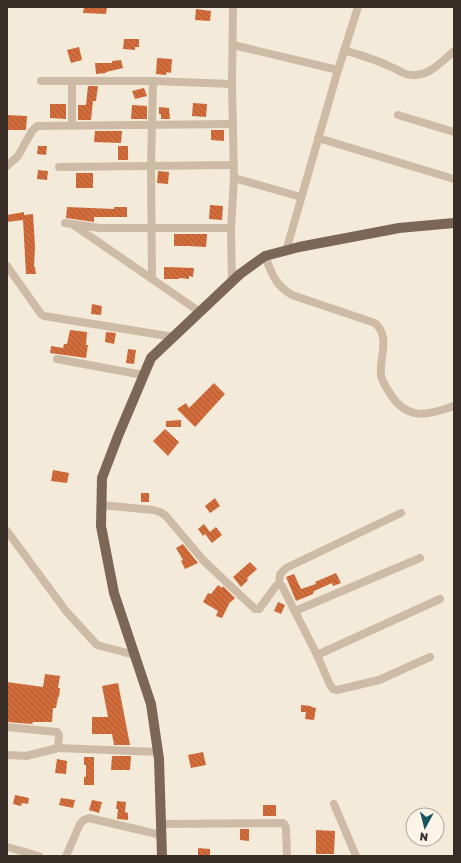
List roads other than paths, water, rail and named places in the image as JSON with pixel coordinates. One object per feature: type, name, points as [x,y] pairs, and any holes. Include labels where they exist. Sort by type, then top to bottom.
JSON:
[{"type":"main road","points":[[162,856],[158,752],[151,704],[114,593],[101,526],[102,478],[143,375],[151,358],[240,274],[265,256],[399,228],[454,223]]},
{"type":"street","points":[[232,282],[231,228],[234,178],[232,84],[233,7]]},
{"type":"street","points":[[286,251],[338,70],[358,7]]},
{"type":"street","points":[[233,45],[338,70]]},
{"type":"street","points":[[344,50],[412,76],[419,76],[428,72],[454,51]]},
{"type":"street","points":[[41,81],[153,81],[232,84]]},
{"type":"street","points":[[72,81],[72,126]]},
{"type":"street","points":[[152,278],[151,167],[153,81]]},
{"type":"street","points":[[398,115],[454,132]]},
{"type":"street","points":[[7,166],[18,156],[32,131],[37,126],[233,124]]},
{"type":"street","points":[[318,138],[454,179]]},
{"type":"street","points":[[59,167],[233,165]]},
{"type":"street","points":[[234,178],[301,197]]},
{"type":"street","points":[[200,312],[69,223],[100,228],[231,228]]},
{"type":"street","points":[[265,256],[276,283],[292,296],[375,323],[378,326],[381,330],[384,344],[381,368],[382,377],[388,390],[401,407],[418,414],[436,412],[454,406]]},
{"type":"street","points":[[7,266],[41,314],[44,316],[174,337]]},
{"type":"street","points":[[57,359],[143,375]]},
{"type":"street","points":[[101,505],[152,510],[165,515],[204,561],[255,609],[259,609],[276,586],[279,585],[280,574],[286,568],[401,513]]},
{"type":"street","points":[[7,531],[10,539],[24,553],[66,611],[96,645],[135,655]]},
{"type":"street","points":[[295,611],[420,558]]},
{"type":"street","points":[[279,585],[282,586],[295,611],[333,689],[337,690],[378,680],[430,657]]},
{"type":"street","points":[[317,655],[440,599]]},
{"type":"street","points":[[7,727],[56,732],[59,735],[58,748]]},
{"type":"street","points":[[7,755],[26,756],[58,748],[158,752]]},
{"type":"street","points":[[334,804],[356,856]]},
{"type":"street","points":[[66,856],[80,824],[89,818],[161,835]]},
{"type":"street","points":[[161,824],[282,823],[286,828],[287,856]]},
{"type":"street","points":[[7,847],[39,856]]}]
